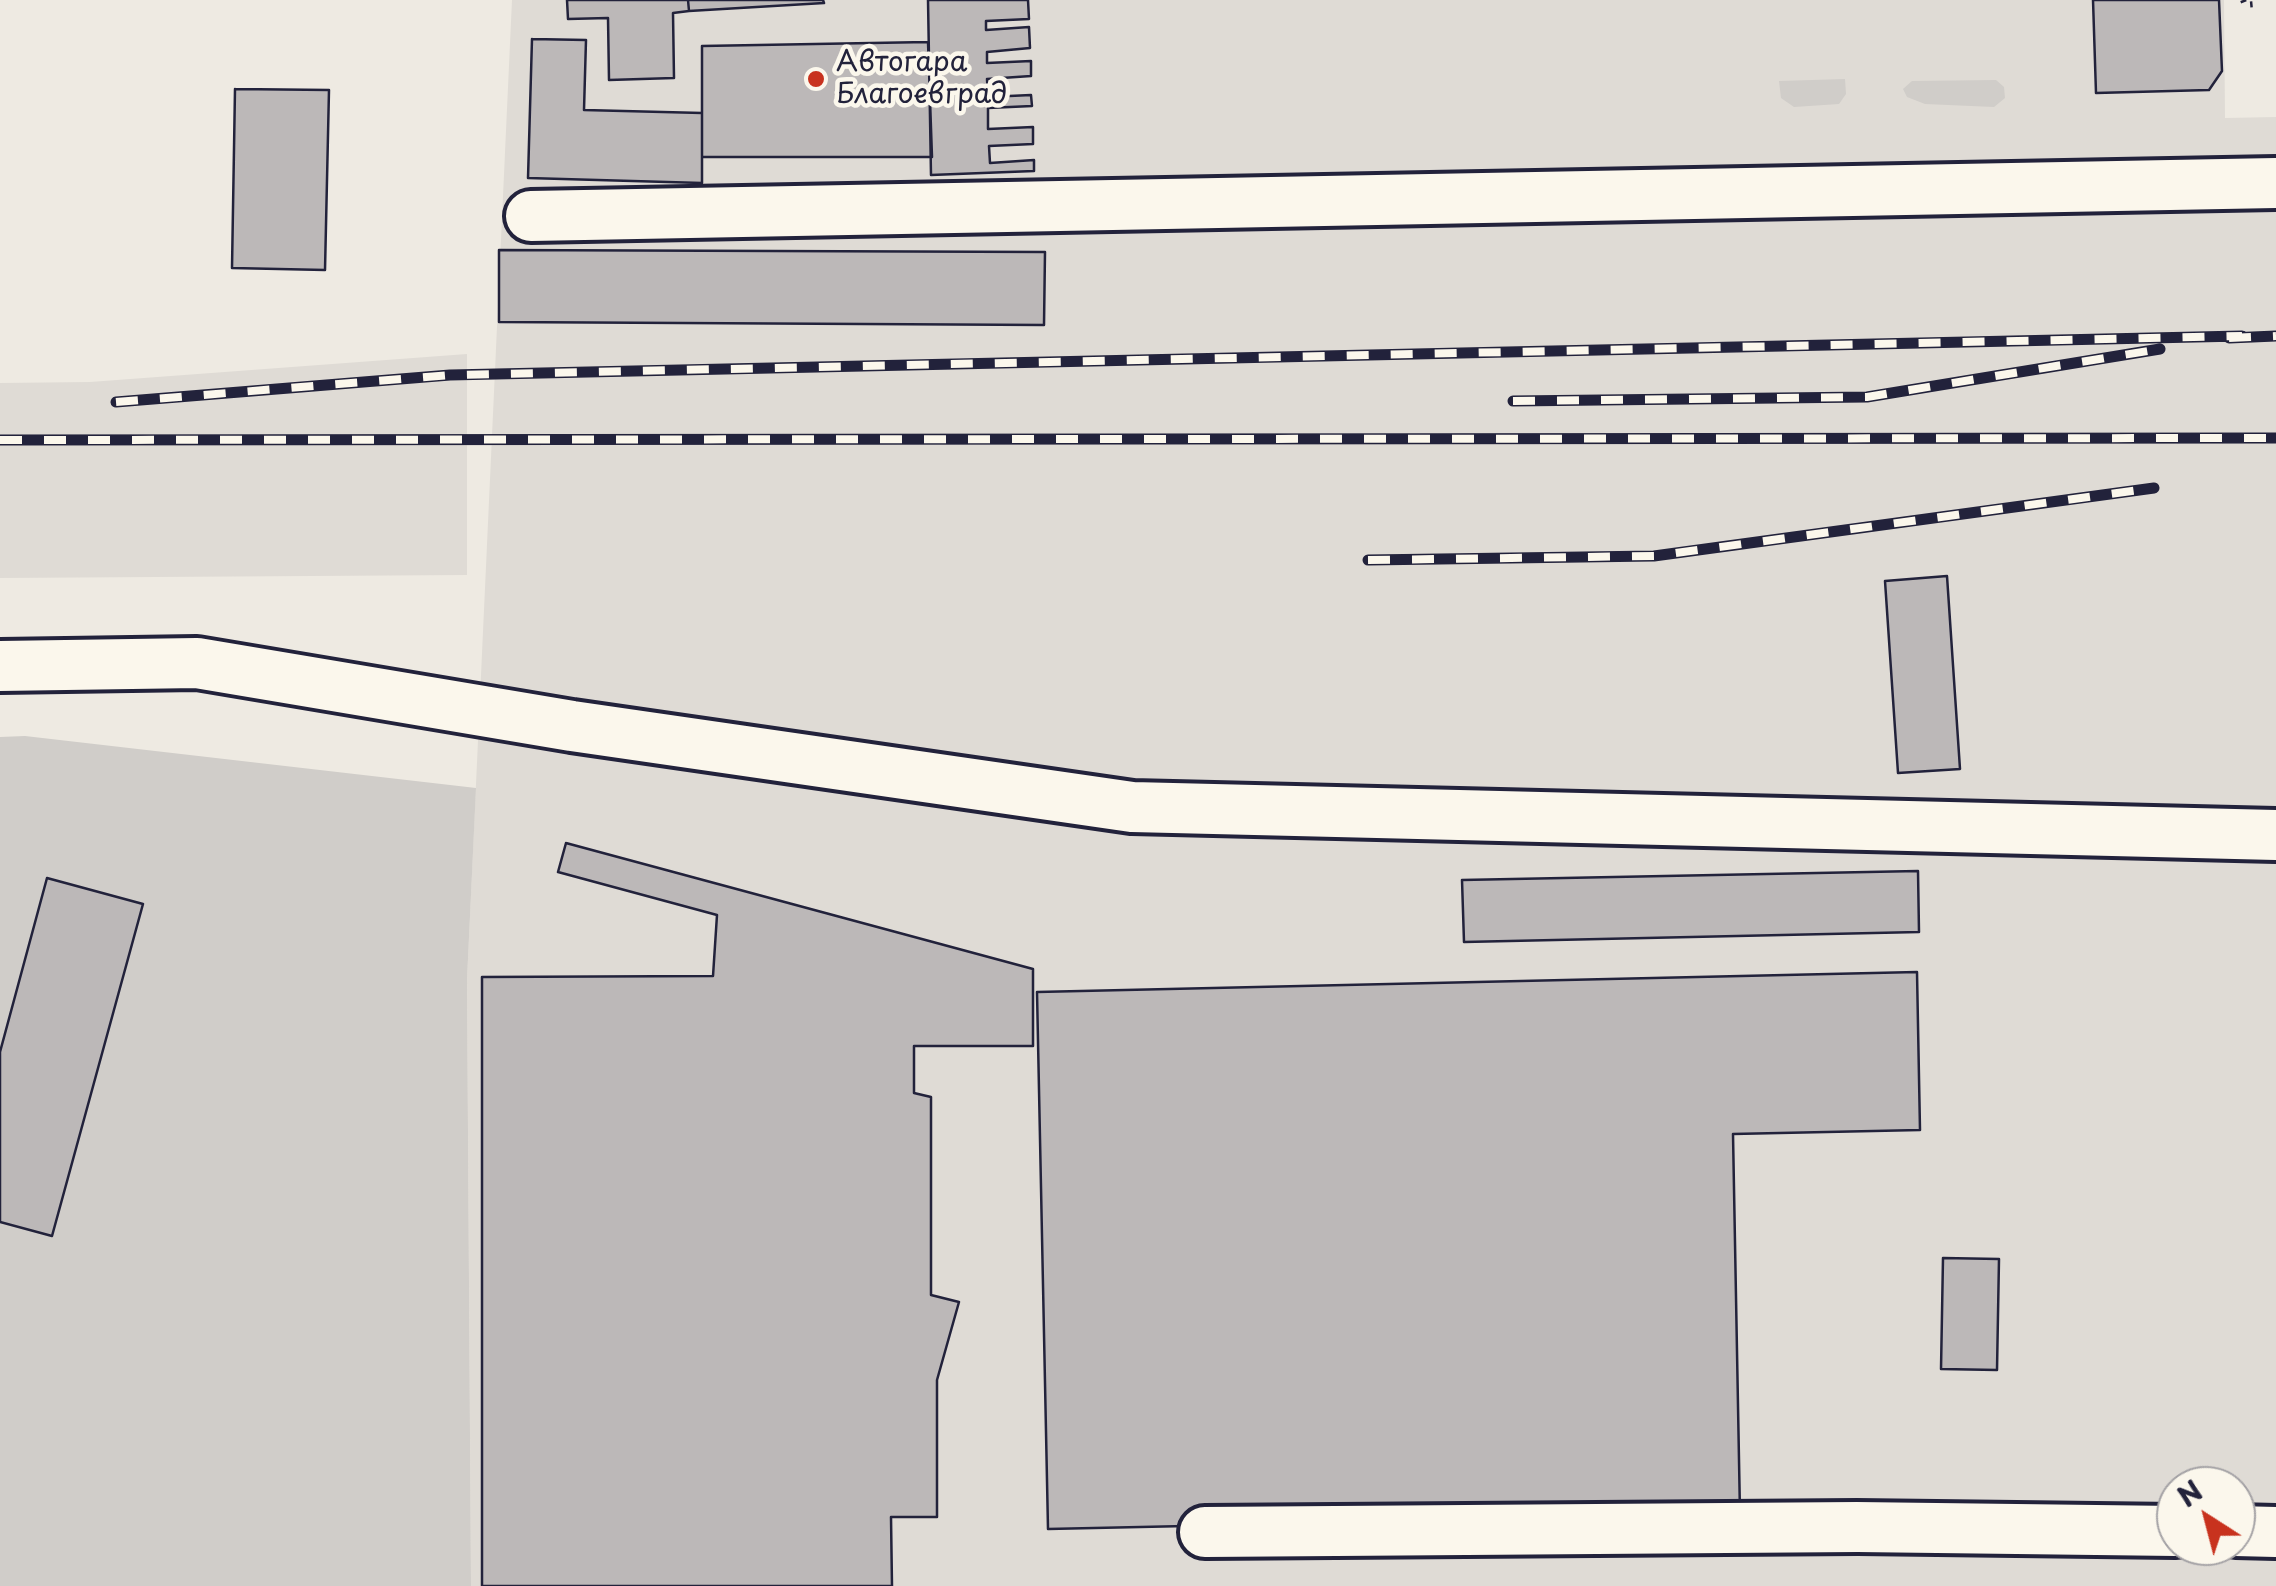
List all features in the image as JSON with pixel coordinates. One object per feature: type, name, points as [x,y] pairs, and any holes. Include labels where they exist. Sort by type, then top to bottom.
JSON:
[{"type":"street","points":[[531,216],[2276,182]]},
{"type":"street","points":[[0,666],[198,663],[572,726],[1132,807],[2276,836]]},
{"type":"street","points":[[1206,1532],[1857,1527],[2156,1530]]},
{"type":"path","points":[[2244,2],[2256,4]]},
{"type":"shaded area","points":[[512,0],[2224,0],[2225,118],[2276,117],[2276,1586],[471,1586],[467,980]]},
{"type":"shaded area","points":[[1845,79],[1846,94],[1839,104],[1794,107],[1781,98],[1779,81]]},
{"type":"shaded area","points":[[1996,80],[2004,87],[2005,98],[1994,107],[1925,104],[1907,97],[1903,89],[1912,81]]},
{"type":"shaded area","points":[[467,354],[467,575],[0,578],[0,383],[90,382]]},
{"type":"shaded area","points":[[25,736],[476,788],[467,980],[471,1586],[0,1586],[0,737]]},
{"type":"building","points":[[567,0],[688,0],[689,11],[673,13],[674,78],[609,80],[608,18],[568,19]]},
{"type":"building","points":[[688,0],[823,0],[824,3],[689,11]]},
{"type":"building","points":[[928,0],[1028,0],[1029,19],[986,21],[986,30],[1029,27],[1030,48],[987,52],[987,63],[1031,61],[1031,76],[987,79],[988,97],[1031,95],[1032,106],[988,108],[988,129],[1033,127],[1033,144],[989,146],[990,163],[1034,160],[1034,171],[931,175]]},
{"type":"building","points":[[2093,0],[2219,0],[2222,71],[2209,90],[2096,93]]},
{"type":"building","points":[[532,39],[586,40],[584,110],[702,113],[702,183],[528,178]]},
{"type":"building","name":"Автогара Благоевград","points":[[928,42],[932,157],[702,157],[702,46]]},
{"type":"building","points":[[235,89],[329,90],[325,270],[232,268]]},
{"type":"building","points":[[499,250],[1045,252],[1044,325],[499,322]]},
{"type":"building","points":[[1947,576],[1960,769],[1898,773],[1885,581]]},
{"type":"building","points":[[566,843],[1033,969],[1033,1046],[914,1046],[914,1093],[931,1097],[931,1295],[959,1302],[937,1380],[937,1517],[891,1517],[892,1586],[482,1586],[482,977],[713,976],[717,915],[558,872]]},
{"type":"building","points":[[1918,871],[1919,932],[1464,942],[1462,880]]},
{"type":"building","points":[[47,878],[143,904],[52,1236],[0,1222],[0,1052]]},
{"type":"building","points":[[1917,972],[1920,1130],[1733,1134],[1740,1514],[1048,1529],[1037,992]]},
{"type":"building","points":[[1943,1258],[1999,1259],[1997,1370],[1941,1369]]},
{"type":"railway","points":[[116,402],[450,375],[2242,336]]},
{"type":"railway","points":[[2229,338],[2276,336]]},
{"type":"railway","points":[[1513,401],[1867,397],[2160,349]]},
{"type":"railway","points":[[0,440],[2276,438]]},
{"type":"railway","points":[[1368,560],[1654,556],[2154,488]]},
{"type":"place","name":"Автогара Благоевград","points":[[816,79]]}]
